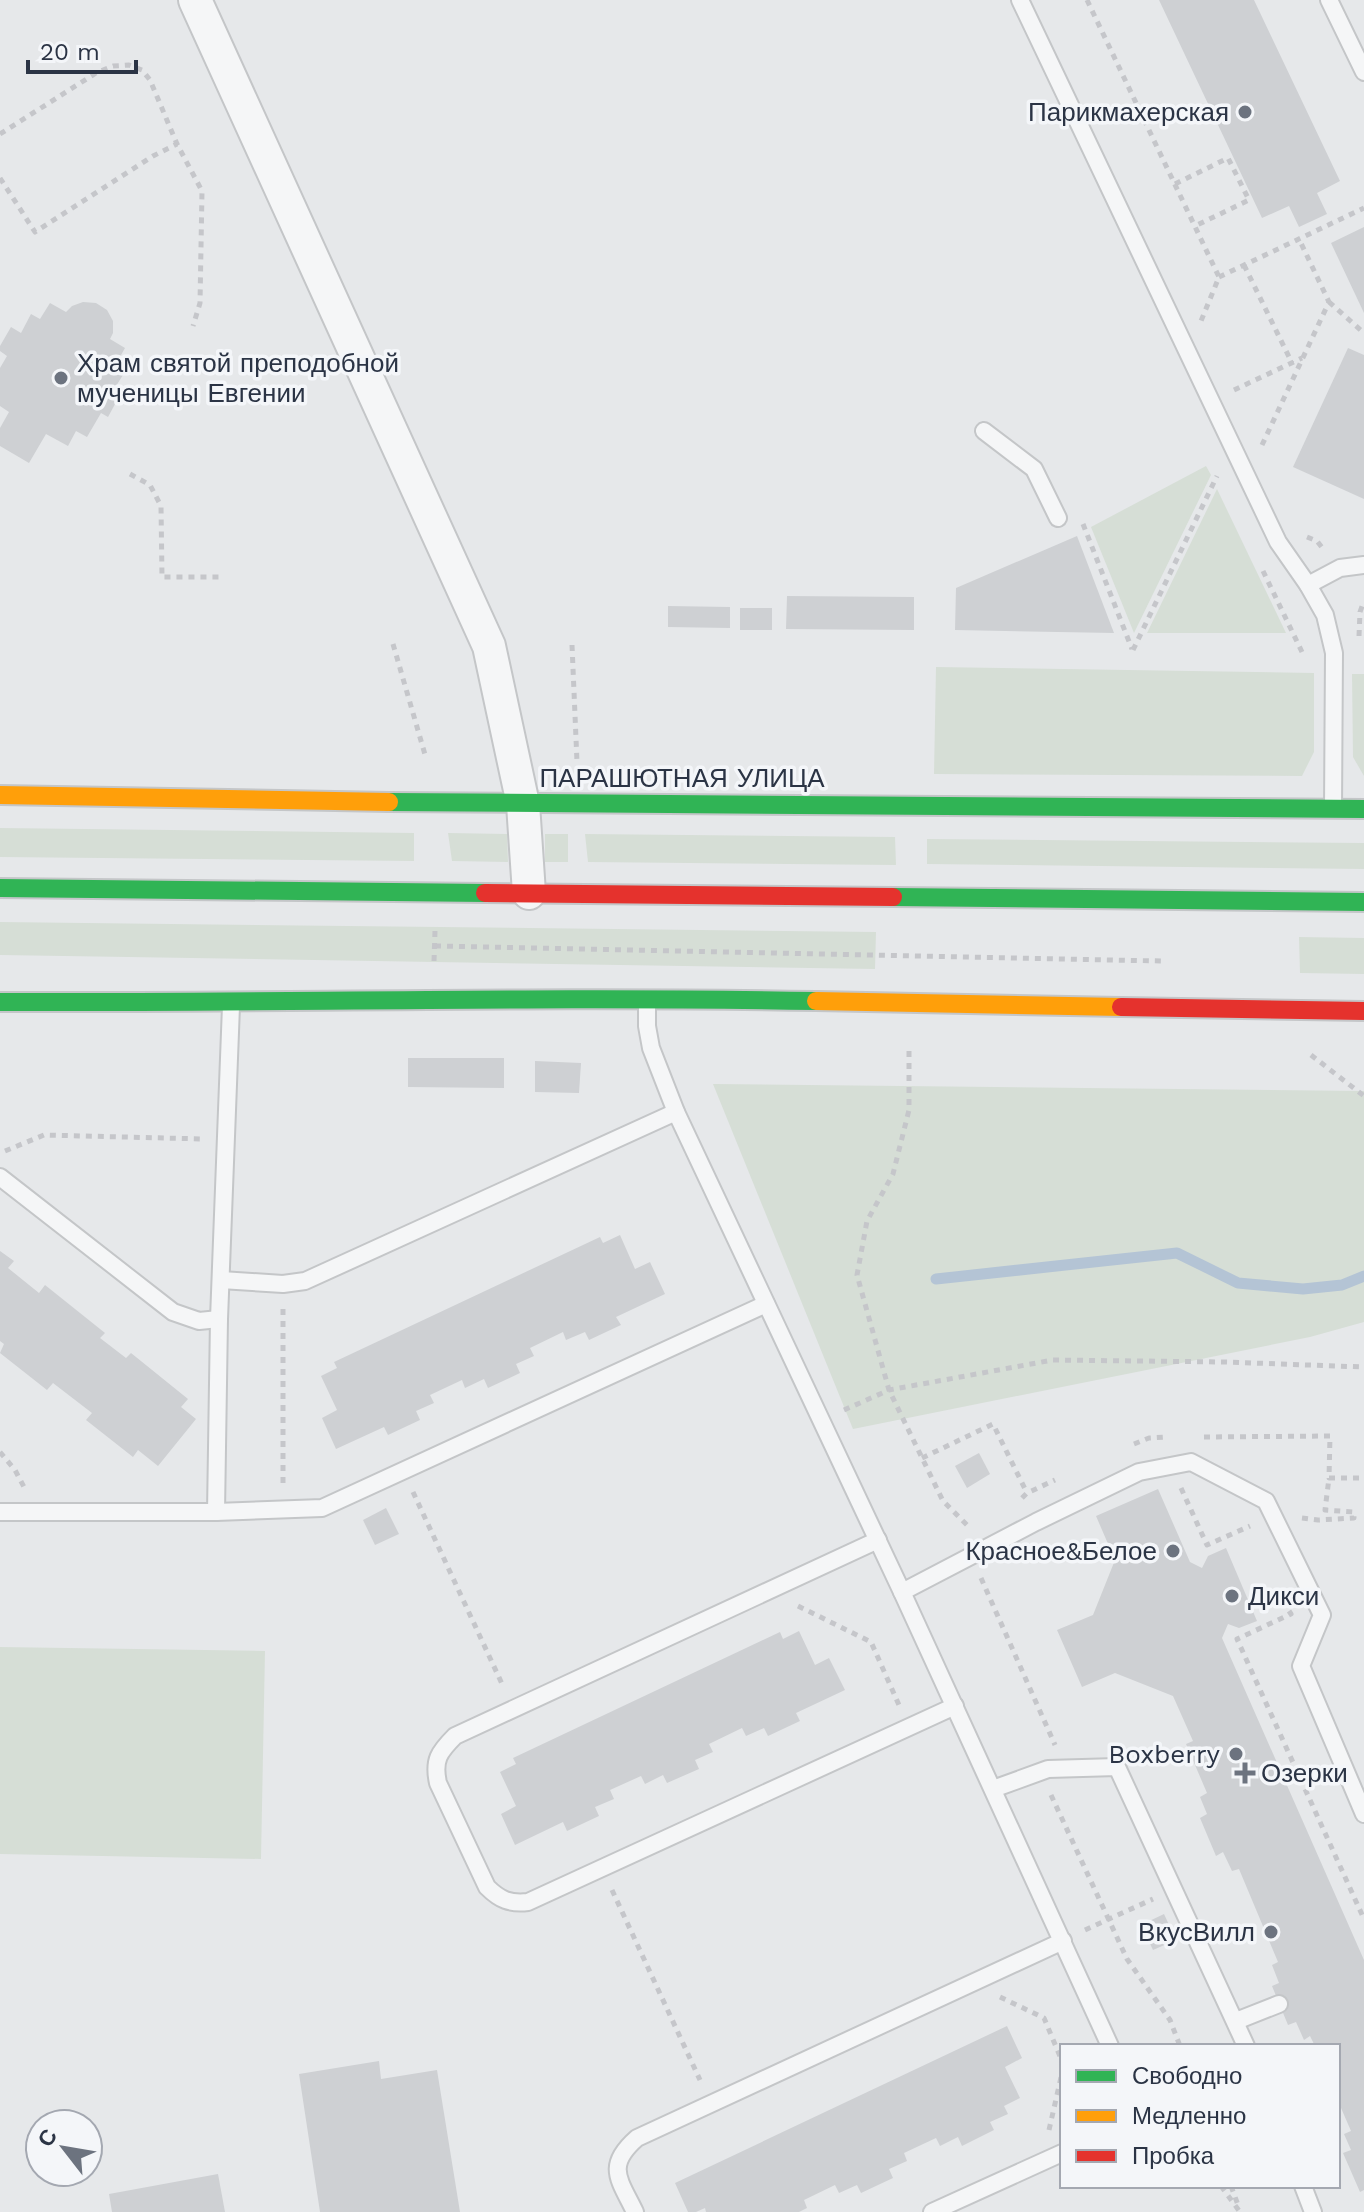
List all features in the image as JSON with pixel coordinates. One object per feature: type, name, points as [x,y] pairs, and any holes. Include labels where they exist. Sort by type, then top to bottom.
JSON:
[{"type":"main road","name":"ПАРАШЮТНАЯ УЛИЦА","points":[[0,795],[523,804],[1364,809]]},
{"type":"main road","points":[[0,888],[1364,902]]},
{"type":"main road","points":[[0,1002],[231,1003],[647,998],[1364,1011]]},
{"type":"street","points":[[195,0],[489,646],[523,804],[529,893]]},
{"type":"lane","points":[[1020,0],[1278,542],[1325,615],[1334,653],[1333,809]]},
{"type":"lane","points":[[1329,0],[1364,72]]},
{"type":"lane","points":[[984,431],[1034,469],[1058,518]]},
{"type":"lane","points":[[1308,585],[1340,568],[1364,565]]},
{"type":"lane","points":[[647,998],[651,1048],[676,1112],[878,1540],[1109,2044]]},
{"type":"lane","points":[[216,1512],[219,1319],[231,1003]]},
{"type":"lane","points":[[221,1280],[283,1284],[305,1281],[676,1112]]},
{"type":"lane","points":[[0,1177],[173,1312],[199,1321],[219,1319]]},
{"type":"lane","points":[[0,1512],[216,1512],[322,1508],[766,1304]]},
{"type":"lane","points":[[902,1592],[1139,1472],[1191,1462],[1266,1501],[1322,1615],[1301,1666],[1364,1814]]},
{"type":"lane","points":[[878,1540],[455,1736],[441,1750],[435,1768],[438,1783],[487,1887],[498,1898],[513,1903],[528,1902],[955,1706]]},
{"type":"lane","points":[[993,1789],[1041,1771],[1117,1767],[1245,2044]]},
{"type":"lane","points":[[635,2212],[619,2180],[617,2165],[623,2150],[637,2138],[1063,1941]]},
{"type":"lane","points":[[1236,2021],[1279,2004]]},
{"type":"lane","points":[[932,2212],[1060,2154]]},
{"type":"lane","points":[[1304,2188],[1313,2212]]},
{"type":"path","points":[[1087,0],[1219,277]]},
{"type":"path","points":[[0,134],[96,73],[113,66],[129,65],[142,70],[150,80],[177,144],[202,191],[200,303],[193,326]]},
{"type":"path","points":[[0,178],[35,232],[153,156],[177,144]]},
{"type":"path","points":[[1175,184],[1228,158],[1249,200],[1195,226]]},
{"type":"path","points":[[1206,331],[1200,320],[1219,277],[1364,208]]},
{"type":"path","points":[[1299,239],[1329,302],[1364,332]]},
{"type":"path","points":[[1244,265],[1292,363]]},
{"type":"path","points":[[1255,432],[1261,446],[1329,302]]},
{"type":"path","points":[[1229,378],[1234,390],[1303,358]]},
{"type":"path","points":[[130,474],[150,485],[161,506],[162,577],[224,577]]},
{"type":"path","points":[[1082,524],[1133,650],[1217,476]]},
{"type":"path","points":[[1305,536],[1317,541]]},
{"type":"path","points":[[1359,639],[1360,612],[1364,601]]},
{"type":"path","points":[[393,644],[426,758]]},
{"type":"path","points":[[572,645],[577,762]]},
{"type":"path","points":[[434,969],[435,930]]},
{"type":"path","points":[[435,946],[1161,961]]},
{"type":"path","points":[[909,1051],[909,1110],[893,1174],[867,1221],[857,1275],[889,1390],[943,1501],[973,1531]]},
{"type":"path","points":[[1311,1055],[1364,1096]]},
{"type":"path","points":[[0,1153],[44,1135],[227,1140]]},
{"type":"path","points":[[283,1284],[283,1509]]},
{"type":"path","points":[[821,1421],[889,1390],[1053,1360],[1364,1367]]},
{"type":"path","points":[[922,1458],[993,1424],[1027,1493]]},
{"type":"path","points":[[0,1452],[15,1470],[30,1497],[33,1512]]},
{"type":"path","points":[[1169,1466],[1207,1545],[1251,1526],[1257,1538]]},
{"type":"path","points":[[403,1470],[513,1709]]},
{"type":"path","points":[[1318,1520],[1354,1518],[1354,1512],[1325,1510],[1329,1478]]},
{"type":"path","points":[[971,1556],[1065,1768]]},
{"type":"path","points":[[769,1591],[871,1642],[909,1727]]},
{"type":"path","points":[[1285,1601],[1291,1614],[1237,1639],[1364,1919]]},
{"type":"path","points":[[1041,1771],[1127,1959],[1170,2020],[1179,2044]]},
{"type":"path","points":[[602,1868],[711,2103]]},
{"type":"path","points":[[1063,1941],[1174,1889]]},
{"type":"path","points":[[970,1983],[1044,2018],[1060,2056]]},
{"type":"path","points":[[1041,2162],[1060,2081]]},
{"type":"path","points":[[1223,2188],[1240,2211]]},
{"type":"path","points":[[1232,2188],[1240,2211]]},
{"type":"shaded area","points":[[1206,466],[1211,475],[1134,633],[1091,527]]},
{"type":"shaded area","points":[[1217,489],[1286,633],[1147,633]]},
{"type":"shaded area","points":[[936,667],[1314,673],[1314,752],[1302,776],[934,774]]},
{"type":"shaded area","points":[[1352,674],[1364,674],[1364,776],[1353,757]]},
{"type":"shaded area","points":[[0,828],[414,833],[414,861],[0,857]]},
{"type":"shaded area","points":[[448,833],[507,834],[508,862],[452,861]]},
{"type":"shaded area","points":[[545,834],[568,834],[568,862],[545,862]]},
{"type":"shaded area","points":[[585,834],[895,837],[896,865],[588,862]]},
{"type":"shaded area","points":[[927,839],[1364,843],[1364,869],[927,864]]},
{"type":"shaded area","points":[[0,922],[876,932],[875,969],[0,955]]},
{"type":"shaded area","points":[[1299,937],[1364,938],[1364,974],[1300,973]]},
{"type":"shaded area","points":[[713,1084],[1364,1091],[1364,1322],[1310,1337],[853,1429]]},
{"type":"shaded area","points":[[0,1647],[265,1651],[261,1859],[0,1854]]},
{"type":"building","points":[[1159,0],[1254,0],[1340,181],[1317,193],[1327,214],[1299,227],[1289,206],[1262,218]]},
{"type":"building","points":[[1364,227],[1364,313],[1331,243]]},
{"type":"building","name":"Храм святой преподобной мученицы Евгении","points":[[83,302],[96,303],[107,310],[113,321],[110,339],[125,348],[116,364],[126,370],[113,391],[120,395],[108,417],[101,413],[87,437],[76,431],[68,446],[46,434],[29,463],[0,446],[0,428],[9,412],[0,406],[0,368],[7,356],[0,351],[0,346],[11,327],[21,333],[31,314],[40,319],[50,303],[66,312]]},
{"type":"building","points":[[1348,348],[1364,355],[1364,499],[1293,467]]},
{"type":"building","points":[[1077,536],[1114,633],[955,630],[956,588]]},
{"type":"building","points":[[787,596],[914,597],[914,630],[786,629]]},
{"type":"building","points":[[668,606],[730,607],[730,628],[668,627]]},
{"type":"building","points":[[740,608],[772,608],[772,630],[740,630]]},
{"type":"building","points":[[408,1058],[504,1058],[504,1088],[408,1087]]},
{"type":"building","points":[[535,1061],[581,1063],[579,1093],[535,1092]]},
{"type":"building","points":[[620,1235],[635,1269],[650,1262],[665,1294],[616,1317],[621,1325],[589,1340],[585,1332],[566,1340],[563,1332],[530,1348],[534,1356],[516,1364],[520,1373],[488,1388],[484,1379],[465,1388],[462,1380],[430,1395],[434,1403],[416,1411],[420,1420],[388,1435],[384,1427],[336,1449],[322,1418],[337,1410],[321,1376],[337,1368],[334,1362],[600,1237],[603,1243]]},
{"type":"building","points":[[0,1251],[14,1261],[8,1268],[39,1293],[45,1285],[105,1333],[100,1338],[126,1358],[131,1353],[188,1399],[181,1407],[196,1419],[158,1466],[138,1450],[133,1457],[86,1420],[92,1413],[53,1383],[47,1390],[0,1353],[4,1344],[0,1341]]},
{"type":"building","points":[[979,1453],[990,1474],[967,1488],[955,1466]]},
{"type":"building","points":[[1158,1489],[1190,1562],[1202,1568],[1208,1556],[1226,1548],[1257,1621],[1239,1628],[1228,1624],[1222,1638],[1364,1960],[1364,2190],[1360,2192],[1343,2153],[1351,2150],[1344,2134],[1351,2131],[1340,2106],[1340,2044],[1314,2044],[1310,2036],[1304,2040],[1296,2022],[1288,2025],[1272,1986],[1279,1983],[1272,1965],[1278,1962],[1239,1869],[1232,1871],[1223,1852],[1216,1856],[1200,1818],[1207,1814],[1200,1797],[1207,1793],[1186,1744],[1193,1741],[1173,1696],[1115,1673],[1082,1687],[1057,1630],[1093,1615],[1115,1560],[1096,1516]]},
{"type":"building","points":[[386,1508],[399,1534],[375,1545],[363,1520]]},
{"type":"building","points":[[799,1631],[815,1665],[829,1658],[845,1690],[796,1713],[800,1721],[768,1736],[764,1728],[746,1736],[742,1728],[709,1744],[713,1752],[695,1760],[699,1769],[667,1783],[663,1775],[645,1784],[641,1776],[610,1790],[614,1799],[595,1807],[599,1816],[567,1831],[563,1822],[515,1845],[501,1814],[516,1806],[500,1772],[516,1764],[513,1758],[780,1632],[783,1639]]},
{"type":"building","points":[[1164,1914],[1176,1940],[1153,1950],[1141,1925]]},
{"type":"building","points":[[1007,2026],[1022,2058],[1005,2067],[1020,2098],[1004,2106],[1008,2114],[990,2122],[994,2130],[962,2146],[958,2137],[940,2146],[936,2138],[904,2153],[907,2161],[889,2169],[893,2178],[861,2193],[857,2185],[839,2193],[835,2185],[804,2200],[807,2208],[799,2212],[706,2212],[705,2208],[688,2212],[675,2183]]},
{"type":"building","points":[[379,2061],[381,2079],[437,2070],[460,2212],[320,2212],[299,2074]]},
{"type":"building","points":[[218,2174],[225,2212],[112,2212],[109,2194]]},
{"type":"waterway","points":[[936,1279],[1177,1253],[1238,1283],[1303,1289],[1342,1285],[1364,1276]]},
{"type":"traffic: fast","points":[[389,802],[1364,809]]},
{"type":"traffic: fast","points":[[0,888],[485,893]]},
{"type":"traffic: fast","points":[[893,897],[1364,902]]},
{"type":"traffic: fast","points":[[0,1002],[816,1001]]},
{"type":"traffic: slow","points":[[0,795],[389,802]]},
{"type":"traffic: slow","points":[[816,1001],[1121,1007]]},
{"type":"traffic: jam","points":[[485,893],[893,897]]},
{"type":"traffic: jam","points":[[1121,1007],[1364,1011]]},
{"type":"place","name":"Парикмахерская","points":[[1245,112]]},
{"type":"place","name":"Храм святой преподобной мученицы Евгении","points":[[61,378]]},
{"type":"place","name":"Красное&Белое","points":[[1173,1551]]},
{"type":"place","name":"Дикси","points":[[1232,1596]]},
{"type":"place","name":"Boxberry","points":[[1236,1754]]},
{"type":"place","name":"Озерки","points":[[1245,1773]]},
{"type":"place","name":"ВкусВилл","points":[[1271,1932]]}]
